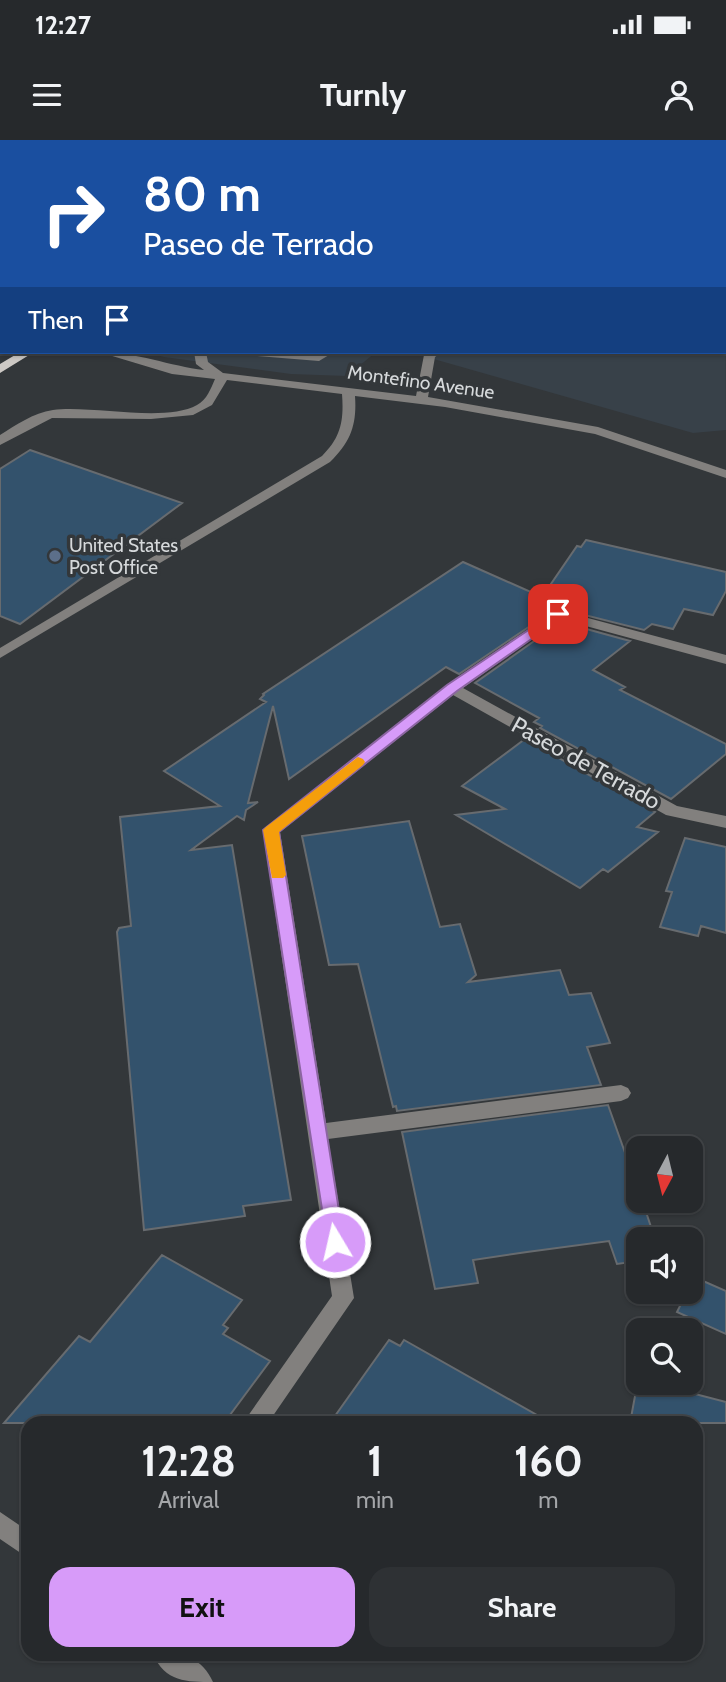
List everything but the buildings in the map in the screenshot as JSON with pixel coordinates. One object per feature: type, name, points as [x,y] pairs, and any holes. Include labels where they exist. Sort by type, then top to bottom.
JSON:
[{"type":"main road","points":[[0,369],[25,354]]},
{"type":"street","name":"Montefino Avenue","points":[[112,354],[172,370],[421,400],[598,432],[726,474]]},
{"type":"street","points":[[0,441],[29,422],[54,414],[190,412],[208,402],[222,377],[202,364],[200,354]]},
{"type":"street","points":[[270,354],[319,358],[325,354]]},
{"type":"street","points":[[421,400],[432,354]]},
{"type":"street","points":[[0,654],[326,459],[338,449],[351,425],[348,390]]},
{"type":"street","points":[[259,1416],[343,1298],[271,830],[452,688],[558,614],[726,660]]},
{"type":"street","name":"Paseo de Terrado","points":[[452,688],[672,811],[726,822]]},
{"type":"street","points":[[318,1132],[621,1093]]},
{"type":"street","points":[[0,1524],[21,1540]]},
{"type":"street","points":[[174,1661],[200,1682]]},
{"type":"shaded area","points":[[153,354],[374,354],[347,376],[291,374]]},
{"type":"shaded area","points":[[416,354],[726,354],[726,430],[693,433]]},
{"type":"slow traffic","points":[[278,875],[271,830],[358,762]]},
{"type":"place","name":"United States Post Office","points":[[55,556]]},
{"type":"route","points":[[335,1242],[271,830],[452,688],[558,614]]}]
